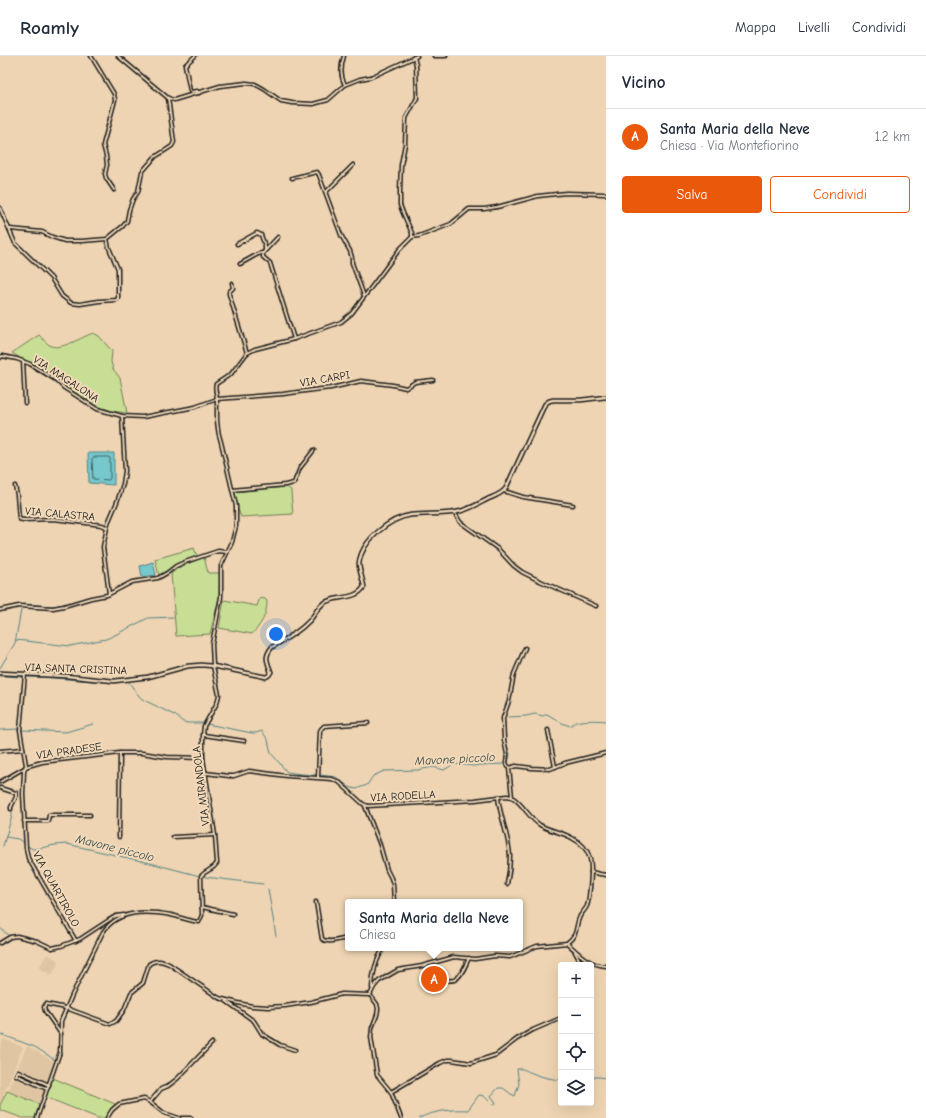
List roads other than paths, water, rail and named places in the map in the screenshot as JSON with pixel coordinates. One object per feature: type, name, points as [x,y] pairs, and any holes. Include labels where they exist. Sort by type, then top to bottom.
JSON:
[{"type":"street","points":[[91,56],[114,94],[115,100],[103,145],[107,165],[105,174],[114,190]]},
{"type":"street","points":[[118,56],[168,98],[174,100],[220,86],[246,83],[255,84],[282,102],[292,104],[313,104],[328,100],[345,85],[360,79],[371,77],[417,56]]},
{"type":"street","points":[[195,56],[184,65],[190,91],[197,91],[199,93]]},
{"type":"street","points":[[344,56],[342,65],[342,79],[345,85]]},
{"type":"street","points":[[434,56],[446,56]]},
{"type":"street","points":[[412,237],[412,233],[400,205],[400,184],[401,165],[405,144],[406,118],[417,98],[416,65],[414,57]]},
{"type":"street","points":[[10,229],[42,232],[65,241],[108,239],[127,221],[133,199],[138,192],[142,172],[155,157],[172,146],[174,142],[168,98]]},
{"type":"street","points":[[326,192],[353,166]]},
{"type":"street","points":[[292,178],[317,172],[319,175],[341,235],[352,258],[352,263],[364,296]]},
{"type":"street","points":[[213,666],[212,644],[221,597],[221,566],[232,542],[236,526],[236,506],[218,433],[216,384],[231,374],[247,353],[255,349],[294,339],[341,322],[352,313],[400,250],[412,237],[419,236],[451,224],[469,209],[497,207],[538,196],[566,193],[606,194]]},
{"type":"street","points":[[0,208],[15,243],[51,278],[62,296],[71,303],[80,304],[118,299],[118,269],[109,248],[108,239]]},
{"type":"street","points":[[237,244],[257,233],[261,235],[265,250]]},
{"type":"street","points":[[240,264],[258,254],[263,253],[278,236]]},
{"type":"street","points":[[263,253],[264,257],[270,263],[294,339]]},
{"type":"street","points":[[232,283],[233,288],[229,294],[247,353]]},
{"type":"street","name":"VIA MAGALONA","points":[[1,357],[17,358],[30,364],[56,380],[64,388],[97,409],[114,415],[143,417],[194,407],[217,399]]},
{"type":"street","name":"VIA MAGALONA","points":[[23,361],[25,402]]},
{"type":"street","name":"VIA CARPI","points":[[217,399],[283,394],[331,388],[361,381],[406,388],[415,382],[433,380]]},
{"type":"street","points":[[573,505],[524,497],[504,491],[545,404],[553,400],[582,400],[606,397]]},
{"type":"street","name":"VIA CALASTRA","points":[[109,594],[103,548],[106,528],[123,484],[125,471],[122,416]]},
{"type":"street","points":[[232,490],[294,483],[300,468],[314,450]]},
{"type":"street","name":"VIA CALASTRA","points":[[15,486],[19,519],[54,520],[102,525],[106,528]]},
{"type":"street","name":"VIA SANTA CRISTINA","points":[[0,674],[66,676],[114,681],[148,677],[188,666],[201,665],[266,677],[271,672],[266,657],[272,647],[304,627],[323,603],[356,594],[361,591],[364,587],[359,564],[369,541],[375,534],[391,523],[410,515],[455,513],[470,508],[504,491]]},
{"type":"street","points":[[455,513],[460,522],[498,549],[518,570],[596,606]]},
{"type":"street","points":[[0,610],[19,606],[53,608],[64,606],[109,594],[132,582],[158,578],[176,566],[218,551],[227,552]]},
{"type":"street","points":[[370,995],[379,980],[398,970],[422,966],[454,957],[475,959],[495,956],[510,956],[537,946],[567,943],[574,937],[578,920],[588,902],[591,872],[589,856],[584,847],[570,836],[539,824],[512,796],[509,768],[506,763],[507,754],[504,740],[503,718],[509,701],[514,674],[525,648]]},
{"type":"street","name":"VIA MIRANDOLA","points":[[37,1118],[60,1052],[61,1021],[103,932],[111,923],[125,915],[134,913],[158,913],[197,922],[201,919],[201,876],[215,867],[217,863],[215,835],[203,758],[204,726],[217,703],[219,695],[213,666]]},
{"type":"street","name":"VIA QUARTIROLO","points":[[25,674],[20,730],[26,764],[23,794],[26,848],[28,858],[76,941]]},
{"type":"street","points":[[318,777],[320,731],[322,727],[368,723]]},
{"type":"street","points":[[548,730],[555,767]]},
{"type":"street","name":"VIA MIRANDOLA","points":[[203,735],[244,741]]},
{"type":"street","points":[[0,751],[23,749]]},
{"type":"street","points":[[120,753],[120,837]]},
{"type":"street","name":"VIA PRADESE","points":[[0,782],[25,768],[42,762],[120,753],[142,753],[203,758]]},
{"type":"street","points":[[509,768],[516,766],[546,769],[565,763],[606,754]]},
{"type":"street","name":"VIA RODELLA","points":[[206,773],[234,776],[249,771],[287,776],[332,779],[339,782],[365,806],[475,800],[512,796]]},
{"type":"street","points":[[0,788],[16,794],[11,808]]},
{"type":"street","points":[[498,797],[510,854],[508,884]]},
{"type":"street","points":[[365,806],[393,884],[394,899]]},
{"type":"street","points":[[24,821],[48,821],[49,816],[90,815]]},
{"type":"street","name":"VIA MIRANDOLA","points":[[174,837],[215,835]]},
{"type":"street","points":[[591,872],[606,875]]},
{"type":"street","points":[[316,902],[322,939],[328,942],[345,939]]},
{"type":"street","points":[[202,907],[233,914]]},
{"type":"street","points":[[0,943],[7,938],[14,936],[37,941],[52,948],[61,946],[76,941],[87,935],[116,916],[122,914],[125,915]]},
{"type":"street","points":[[567,943],[583,957],[598,966],[606,966]]},
{"type":"street","points":[[572,948],[580,960],[583,957]]},
{"type":"street","points":[[372,990],[373,976],[382,951]]},
{"type":"street","points":[[440,979],[456,979],[463,971],[468,958]]},
{"type":"street","points":[[61,1034],[45,1011],[44,1007],[46,1004],[66,1008],[107,1023],[114,1023],[124,1010],[132,993],[145,981],[149,964],[155,961],[161,961],[169,964],[254,1021],[264,1036],[280,1045],[295,1050]]},
{"type":"street","points":[[223,999],[252,1006],[277,1007],[311,1002],[342,994],[370,995]]},
{"type":"street","points":[[370,995],[377,1004],[378,1009],[372,1028],[371,1037],[377,1075],[391,1092],[401,1118]]},
{"type":"street","points":[[391,1092],[447,1060],[471,1063],[496,1055],[517,1039],[558,1019]]},
{"type":"street","points":[[150,1102],[161,1089],[177,1079],[212,1043]]},
{"type":"street","points":[[48,1089],[16,1075],[18,1071],[49,1085]]},
{"type":"street","points":[[107,1118],[112,1110],[119,1104],[139,1099],[144,1099],[150,1102],[164,1113],[181,1118],[192,1118]]},
{"type":"water","points":[[88,453],[114,453],[114,485],[89,483]]},
{"type":"water","points":[[153,562],[156,575],[142,577],[140,566]]},
{"type":"waterway","points":[[113,591],[132,581],[145,579]]},
{"type":"waterway","points":[[95,596],[106,594]]},
{"type":"waterway","points":[[24,604],[53,606],[69,603]]},
{"type":"waterway","points":[[0,668],[15,643],[21,610]]},
{"type":"waterway","points":[[16,640],[70,646],[106,639],[148,618],[174,617]]},
{"type":"waterway","name":"Mavone piccolo","points":[[0,676],[23,677]]},
{"type":"waterway","name":"Mavone piccolo","points":[[27,677],[109,682]]},
{"type":"waterway","name":"Mavone piccolo","points":[[120,682],[128,681],[142,699],[176,716],[183,722],[202,723]]},
{"type":"waterway","name":"Mavone piccolo","points":[[508,717],[535,714],[543,716],[547,714],[570,726],[574,722],[579,721],[606,721]]},
{"type":"waterway","name":"Mavone piccolo","points":[[505,722],[506,742],[510,754],[508,764]]},
{"type":"waterway","name":"Mavone piccolo","points":[[22,730],[66,732],[93,724]]},
{"type":"waterway","name":"Mavone piccolo","points":[[207,724],[252,733],[262,731],[268,740],[271,753],[287,772],[317,775]]},
{"type":"waterway","name":"Mavone piccolo","points":[[0,730],[19,729]]},
{"type":"waterway","name":"Mavone piccolo","points":[[320,775],[336,777],[349,787],[356,789],[367,785],[373,776],[384,771],[418,770],[433,767],[444,770],[454,764],[474,766],[505,764]]},
{"type":"waterway","name":"Mavone piccolo","points":[[0,786],[13,791]]},
{"type":"waterway","name":"Mavone piccolo","points":[[3,846],[12,816],[12,807],[18,797],[17,794]]},
{"type":"waterway","name":"Mavone piccolo","points":[[6,837],[18,839],[24,843]]},
{"type":"waterway","name":"Mavone piccolo","points":[[27,846],[36,849],[67,844],[200,876]]},
{"type":"waterway","name":"Mavone piccolo","points":[[205,877],[263,884]]},
{"type":"waterway","name":"Mavone piccolo","points":[[268,889],[276,936]]},
{"type":"waterway","name":"Mavone piccolo","points":[[0,928],[8,935]]},
{"type":"waterway","name":"Mavone piccolo","points":[[0,1034],[35,1047],[55,1060]]},
{"type":"waterway","points":[[419,1118],[443,1111],[468,1110],[479,1095],[484,1096],[493,1105],[496,1104],[491,1096],[498,1088],[503,1088],[515,1096],[519,1084],[517,1069],[523,1069],[546,1078],[558,1080]]},
{"type":"waterway","points":[[594,1077],[606,1078]]},
{"type":"place","name":"Santa Maria della Neve","points":[[434,979]]}]
